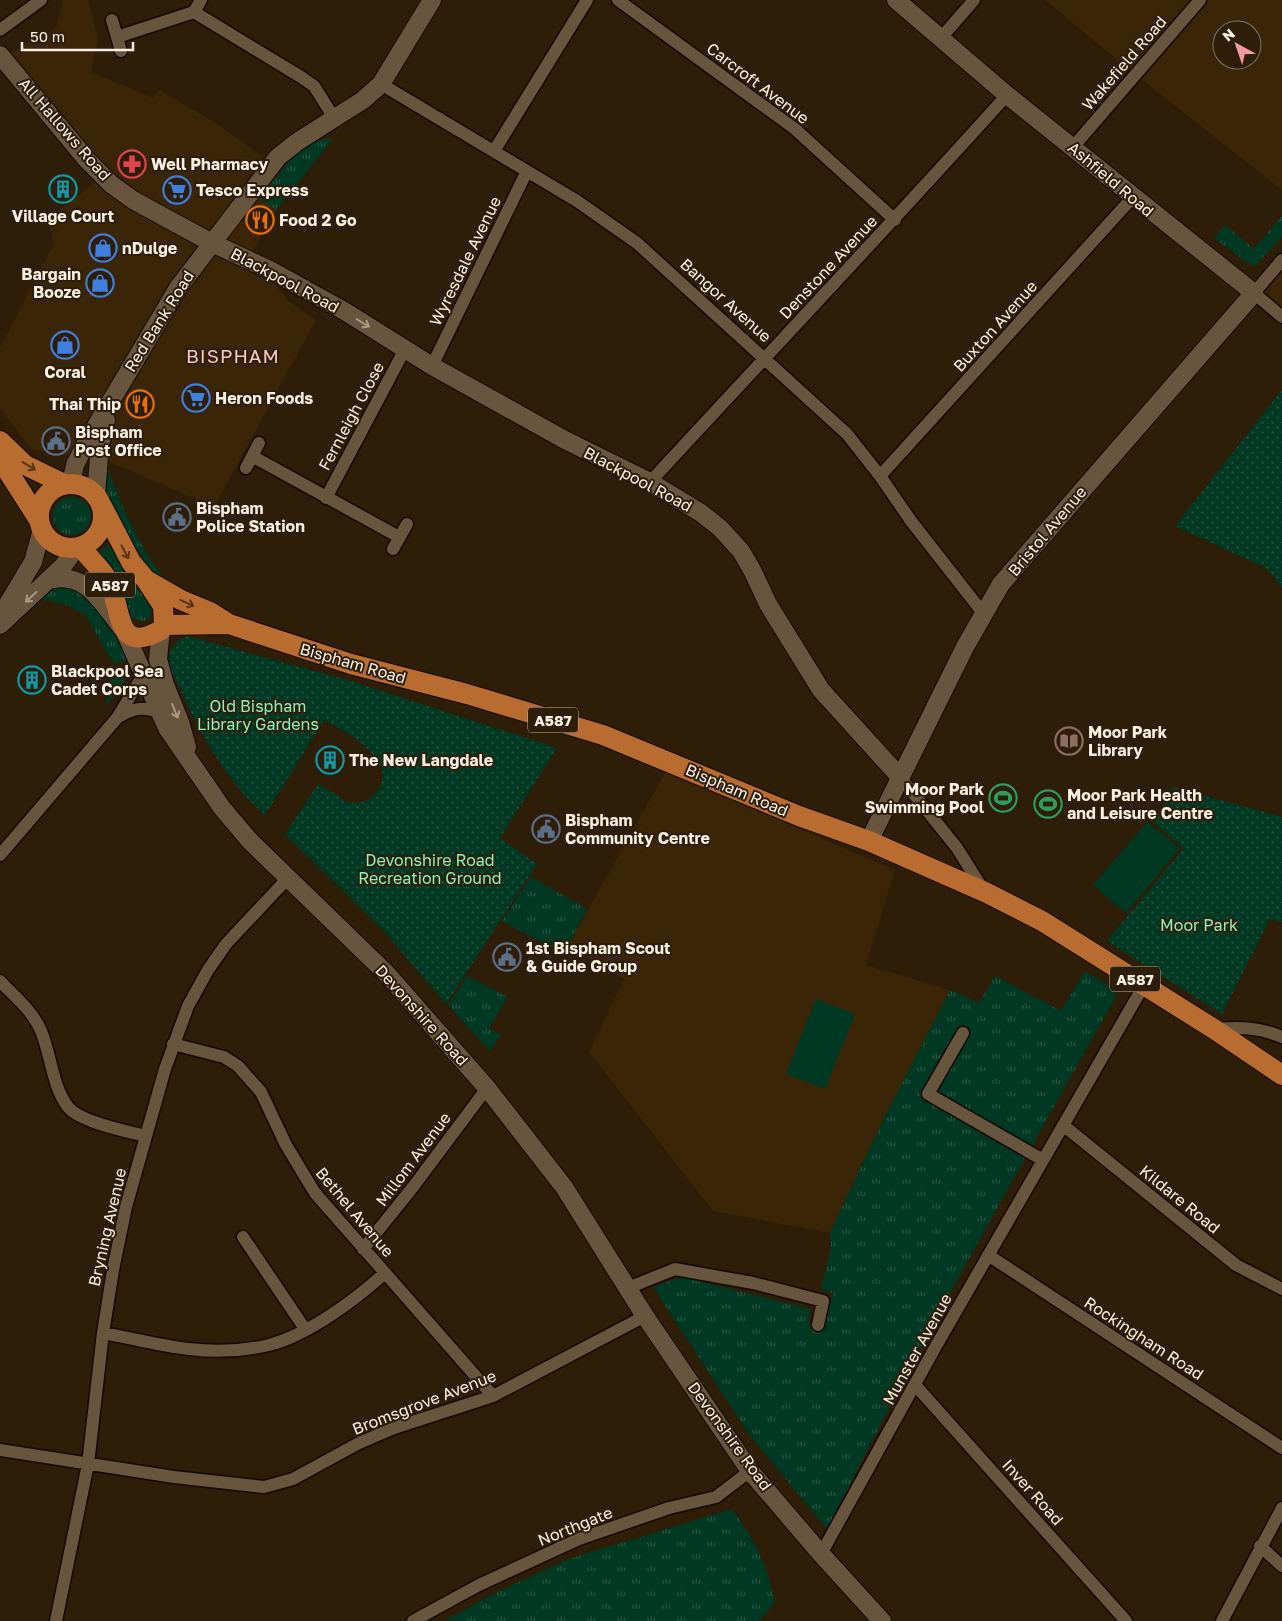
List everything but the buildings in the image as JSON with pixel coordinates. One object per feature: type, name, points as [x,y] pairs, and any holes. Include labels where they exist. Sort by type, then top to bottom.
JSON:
[{"type":"main road","points":[[0,441],[25,464],[67,484],[85,486],[99,500],[104,519],[99,533],[94,539],[78,547],[67,548],[52,542],[0,459]]},
{"type":"main road","points":[[40,525],[41,505],[45,498],[56,487],[67,484]]},
{"type":"main road","name":"A587","points":[[78,547],[109,582],[123,628],[130,635],[141,638],[162,627],[163,606],[146,580],[130,562],[99,500]]},
{"type":"main road","name":"Bispham Road","points":[[146,580],[180,600],[210,612],[229,624],[351,664],[467,694],[603,736],[799,816],[869,841],[984,891],[1042,920],[1214,1029],[1282,1075]]},
{"type":"main road","name":"Bispham Road","points":[[162,627],[229,624]]},
{"type":"street","points":[[0,30],[40,0]]},
{"type":"street","points":[[117,37],[194,12],[201,0]]},
{"type":"street","name":"Red Bank Road","points":[[67,484],[86,442],[178,288],[278,157],[363,100],[381,84],[432,0]]},
{"type":"street","points":[[494,151],[587,0]]},
{"type":"street","name":"Carcroft Avenue","points":[[618,0],[795,130],[895,220]]},
{"type":"street","name":"Ashfield Road","points":[[896,0],[1007,95],[1282,317]]},
{"type":"street","points":[[940,39],[974,0]]},
{"type":"street","name":"Wakefield Road","points":[[1073,147],[1200,0]]},
{"type":"street","points":[[194,12],[314,86],[334,118]]},
{"type":"street","points":[[112,20],[121,51]]},
{"type":"street","name":"All Hallows Road","points":[[0,55],[87,160],[111,184],[133,200],[212,243]]},
{"type":"street","name":"Bangor Avenue","points":[[381,84],[577,201],[637,243],[765,357],[847,434],[880,476],[911,522],[983,614]]},
{"type":"street","name":"Denstone Avenue","points":[[650,482],[895,220],[1007,95]]},
{"type":"street","name":"Wyresdale Avenue","points":[[432,366],[527,171]]},
{"type":"street","name":"Buxton Avenue","points":[[880,476],[1133,197]]},
{"type":"street","name":"Blackpool Road","points":[[212,243],[272,270],[432,366],[565,440],[650,482],[701,513],[720,528],[741,551],[768,604],[821,690],[900,777],[958,848],[984,891]]},
{"type":"street","name":"Bristol Avenue","points":[[869,841],[983,614],[1002,584],[1282,260]]},
{"type":"street","name":"Fernleigh Close","points":[[326,498],[405,349]]},
{"type":"street","name":"Red Bank Road","points":[[99,500],[100,445],[110,403]]},
{"type":"street","points":[[246,468],[260,443]]},
{"type":"street","name":"Fernleigh Close","points":[[252,456],[399,537]]},
{"type":"street","points":[[393,549],[407,524]]},
{"type":"street","points":[[0,617],[33,562],[40,525]]},
{"type":"street","points":[[0,625],[63,566],[78,547]]},
{"type":"street","name":"Devonshire Road","points":[[48,580],[64,578],[81,582],[94,593],[123,628],[134,649],[160,713],[191,762],[235,825],[386,973],[486,1088],[564,1187],[645,1316],[750,1471],[821,1554],[882,1621]]},
{"type":"street","name":"Devonshire Road","points":[[162,627],[158,659],[165,685],[180,722],[191,762]]},
{"type":"street","points":[[0,855],[117,718],[143,675]]},
{"type":"street","points":[[117,718],[137,708],[146,708],[160,713]]},
{"type":"street","name":"Bryning Avenue","points":[[56,1621],[88,1464],[103,1334],[115,1261],[146,1136],[173,1044],[188,1006],[213,963],[252,914],[288,878]]},
{"type":"street","points":[[0,981],[29,1012],[40,1029],[59,1087],[68,1107],[82,1117],[146,1136]]},
{"type":"street","name":"Munster Avenue","points":[[821,1554],[988,1255],[1144,984]]},
{"type":"street","points":[[1214,1029],[1247,1027],[1269,1031],[1282,1037]]},
{"type":"street","points":[[963,1034],[928,1094],[1043,1160]]},
{"type":"street","name":"Bethel Avenue","points":[[173,1044],[224,1057],[238,1066],[261,1092],[291,1153],[315,1193],[493,1396]]},
{"type":"street","name":"Millom Avenue","points":[[363,1249],[413,1187],[486,1088]]},
{"type":"street","name":"Kildare Road","points":[[1064,1125],[1236,1265],[1282,1289]]},
{"type":"street","points":[[243,1237],[305,1329]]},
{"type":"street","name":"Rockingham Road","points":[[988,1255],[1282,1448]]},
{"type":"street","points":[[628,1288],[675,1269],[753,1283],[823,1301],[818,1325]]},
{"type":"street","points":[[103,1334],[188,1349],[205,1350],[269,1345],[305,1329],[344,1307],[385,1273]]},
{"type":"street","name":"Bromsgrove Avenue","points":[[0,1450],[174,1477],[264,1486],[293,1479],[394,1428],[493,1396],[645,1316]]},
{"type":"street","name":"Inver Road","points":[[916,1386],[1126,1621]]},
{"type":"street","name":"Northgate","points":[[413,1621],[480,1585],[579,1539],[669,1508],[716,1497],[750,1471]]},
{"type":"street","points":[[1222,1621],[1260,1546],[1282,1508]]},
{"type":"street","points":[[1260,1546],[1282,1566]]},
{"type":"shaded area","points":[[63,0],[88,0],[98,39],[91,72],[153,98],[159,90],[219,125],[263,157],[243,187],[276,210],[252,252],[288,301],[316,320],[214,507],[112,463],[31,449],[0,408],[0,348],[54,243],[48,220],[103,176],[3,57],[56,28]]},
{"type":"shaded area","points":[[1045,0],[1282,0],[1282,190],[1127,68]]},
{"type":"shaded area","points":[[1282,259],[1282,317],[1254,293]]},
{"type":"shaded area","points":[[666,771],[895,870],[866,965],[950,990],[882,1122],[830,1233],[713,1211],[589,1052],[624,979],[568,946]]},
{"type":"green space","points":[[323,139],[333,139],[276,210],[260,199],[280,172],[295,156],[313,143]]},
{"type":"green space","points":[[1282,216],[1282,237],[1254,267],[1214,238],[1225,225],[1254,249]]},
{"type":"green space","points":[[1282,390],[1282,588],[1268,569],[1175,526]]},
{"type":"green space","points":[[106,464],[130,523],[163,577],[158,584],[137,566],[103,496]]},
{"type":"green space","points":[[72,497],[79,498],[85,503],[90,509],[90,523],[85,529],[79,534],[72,535],[65,534],[59,529],[54,523],[53,516],[54,509],[59,503],[65,498]]},
{"type":"green space","points":[[109,545],[124,570],[152,607],[151,617],[145,621],[130,618],[98,552]]},
{"type":"green space","points":[[65,587],[87,593],[121,639],[130,659],[114,664],[86,616],[68,605],[37,598],[47,590]]},
{"type":"green space","points":[[187,636],[351,681],[557,748],[500,838],[537,864],[446,1004],[382,929],[285,834],[318,784],[340,797],[344,802],[359,803],[371,798],[378,790],[382,779],[381,768],[376,758],[356,739],[324,720],[265,815],[238,788],[216,758],[173,674],[169,662],[171,650]]},
{"type":"green space","points":[[127,672],[124,682],[105,708],[112,673]]},
{"type":"green space","name":"Moor Park","points":[[1172,787],[1282,817],[1282,922],[1270,919],[1222,1014],[1107,941],[1184,848],[1154,823]]},
{"type":"green space","points":[[1147,822],[1180,848],[1126,913],[1093,885]]},
{"type":"green space","points":[[531,877],[587,909],[564,954],[502,921]]},
{"type":"green space","points":[[1085,971],[1115,990],[1115,998],[930,1328],[827,1529],[751,1437],[653,1287],[683,1277],[810,1309],[808,1323],[822,1330],[834,1294],[821,1289],[831,1248],[830,1233],[882,1122],[950,990],[979,1003],[995,976],[1061,1011]]},
{"type":"green space","points":[[467,976],[508,997],[489,1028],[501,1035],[490,1051],[448,1005]]},
{"type":"green space","points":[[816,999],[855,1014],[825,1089],[786,1074]]},
{"type":"green space","points":[[732,1509],[748,1532],[759,1553],[772,1588],[775,1602],[760,1621],[445,1621],[493,1594],[569,1559]]},
{"type":"place","name":"Well Pharmacy","points":[[132,164]]},
{"type":"place","name":"Village Court","points":[[63,189]]},
{"type":"place","name":"Tesco Express","points":[[177,190]]},
{"type":"place","name":"Food 2 Go","points":[[260,220]]},
{"type":"place","name":"nDulge","points":[[103,248]]},
{"type":"place","name":"Bargain Booze","points":[[100,283]]},
{"type":"place","name":"Coral","points":[[65,345]]},
{"type":"place","name":"Heron Foods","points":[[196,398]]},
{"type":"place","name":"Thai Thip","points":[[140,404]]},
{"type":"place","name":"Bispham Post Office","points":[[56,441]]},
{"type":"place","name":"Bispham Police Station","points":[[177,517]]},
{"type":"place","name":"Blackpool Sea Cadet Corps","points":[[32,680]]},
{"type":"place","name":"Moor Park Library","points":[[1069,741]]},
{"type":"place","name":"The New Langdale","points":[[330,760]]},
{"type":"place","name":"Moor Park Swimming Pool","points":[[1003,798]]},
{"type":"place","name":"Moor Park Health and Leisure Centre","points":[[1048,804]]},
{"type":"place","name":"Bispham Community Centre","points":[[546,829]]},
{"type":"place","name":"1st Bispham Scout & Guide Group","points":[[507,957]]},
{"type":"district","name":"BISPHAM","points":[[233,355]]},
{"type":"park label","name":"Old Bispham Library Gardens","points":[[258,715]]},
{"type":"park label","name":"Devonshire Road Recreation Ground","points":[[430,869]]}]
